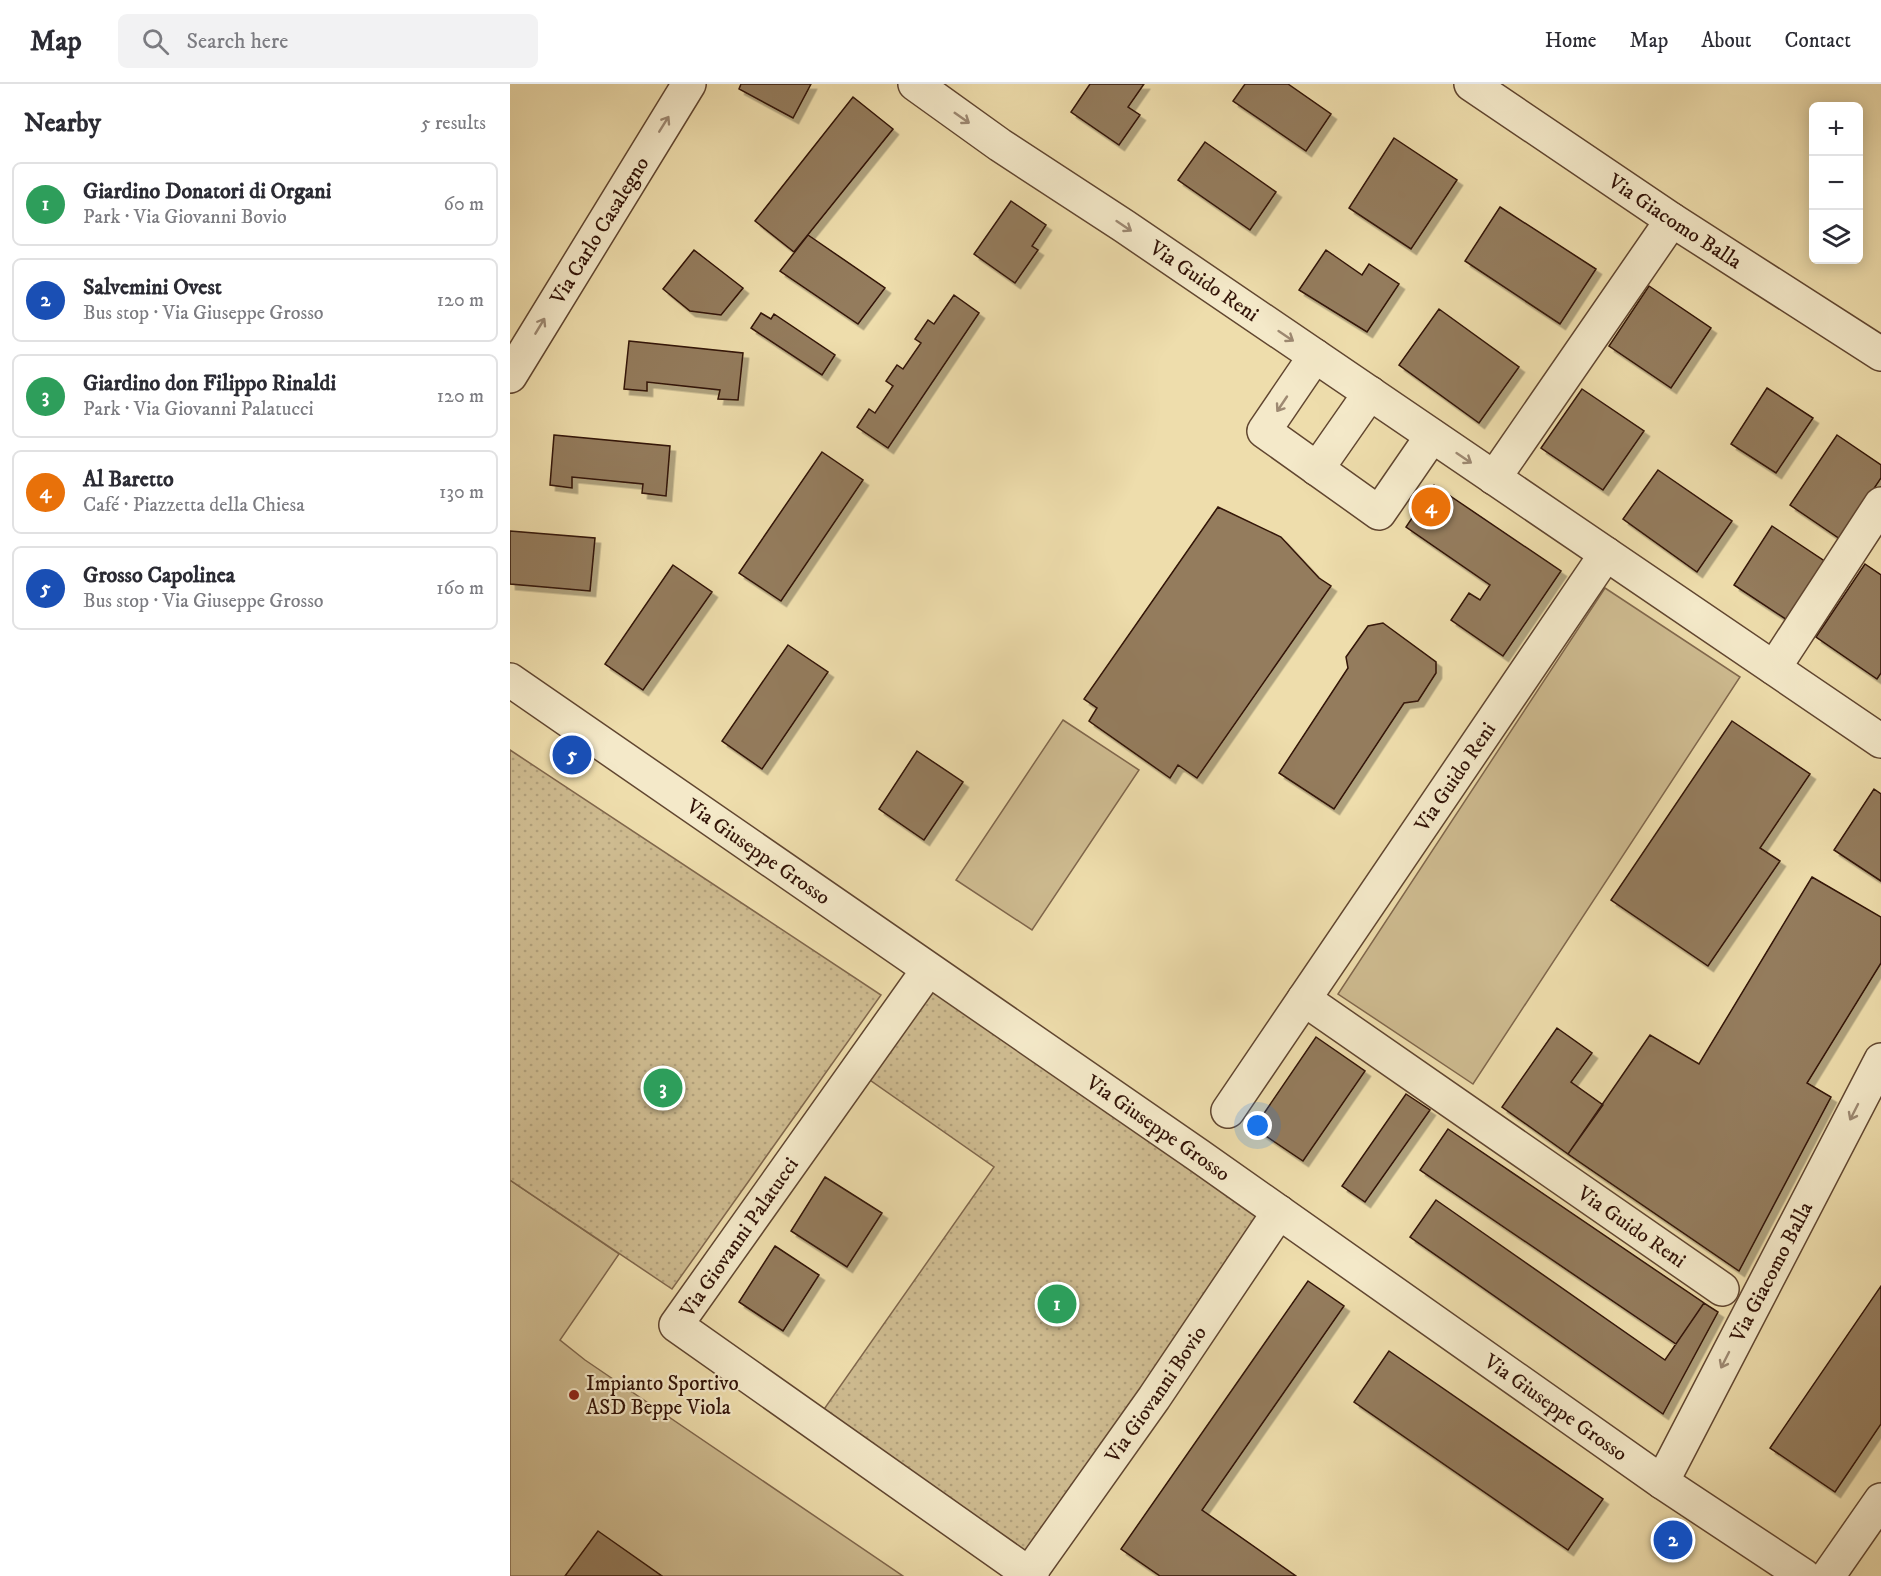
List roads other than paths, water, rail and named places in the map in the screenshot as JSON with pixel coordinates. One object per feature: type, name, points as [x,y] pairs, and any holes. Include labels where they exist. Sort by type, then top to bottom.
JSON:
[{"type":"street","name":"Via Carlo Casalegno","points":[[510,376],[689,84]]},
{"type":"street","name":"Via Guido Reni","points":[[915,84],[1000,145],[1370,393],[1881,741]]},
{"type":"street","name":"Via Giacomo Balla","points":[[1471,84],[1672,220],[1879,348]]},
{"type":"street","points":[[1494,478],[1672,220]]},
{"type":"street","points":[[1315,356],[1264,431],[1379,513],[1432,436]]},
{"type":"street","points":[[1317,469],[1370,393]]},
{"type":"street","points":[[1773,668],[1881,504]]},
{"type":"street","name":"Via Guido Reni","points":[[1228,1111],[1606,554]]},
{"type":"street","name":"Via Giuseppe Grosso","points":[[510,680],[1279,1212],[1662,1482],[1804,1576]]},
{"type":"street","name":"Via Giovanni Palatucci","points":[[928,970],[676,1325],[1030,1575]]},
{"type":"street","name":"Via Guido Reni","points":[[1304,999],[1722,1289]]},
{"type":"street","name":"Via Giacomo Balla","points":[[1662,1482],[1881,1060]]},
{"type":"street","name":"Via Giovanni Bovio","points":[[1030,1575],[1154,1398],[1279,1212]]},
{"type":"street","points":[[1828,1576],[1881,1500]]},
{"type":"place","name":"Al Baretto","points":[[1431,507]]},
{"type":"place","name":"Grosso Capolinea","points":[[572,755]]},
{"type":"place","name":"Giardino don Filippo Rinaldi","points":[[663,1088]]},
{"type":"place","name":"Giardino Donatori di Organi","points":[[1057,1304]]},
{"type":"place","name":"Impianto Sportivo ASD Beppe Viola","points":[[574,1395]]},
{"type":"place","name":"Salvemini Ovest","points":[[1673,1540]]}]
